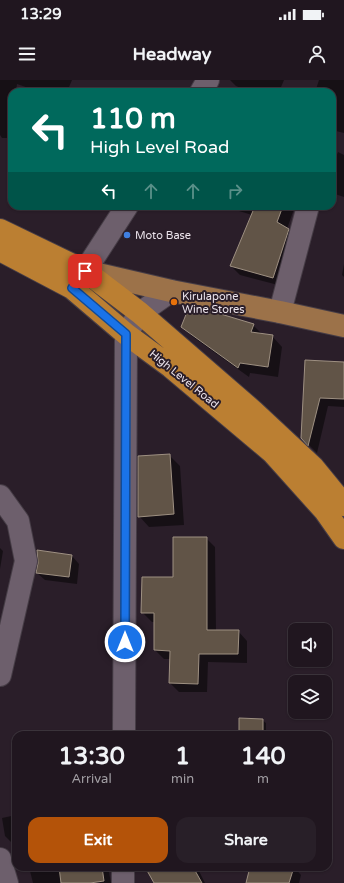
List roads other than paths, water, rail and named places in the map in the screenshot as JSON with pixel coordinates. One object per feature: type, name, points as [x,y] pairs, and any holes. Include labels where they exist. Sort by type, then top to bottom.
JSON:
[{"type":"highway","name":"High Level Road","points":[[0,230],[78,280],[140,313],[253,411],[312,467],[344,505]]},
{"type":"highway","name":"High Level Road","points":[[0,250],[78,280],[126,334],[171,367],[272,452],[325,511],[344,538]]},
{"type":"main road","points":[[78,280],[171,291],[344,326]]},
{"type":"street","points":[[78,280],[124,210]]},
{"type":"street","points":[[280,312],[307,210]]},
{"type":"street","points":[[124,731],[126,334],[140,313],[171,291]]},
{"type":"street","points":[[0,496],[18,521],[26,561],[0,676]]},
{"type":"street","points":[[0,859],[7,883]]},
{"type":"street","points":[[123,871],[123,883]]},
{"type":"place","name":"Moto Base","points":[[127,235]]},
{"type":"place","name":"Kirulapone Wine Stores","points":[[174,302]]}]
